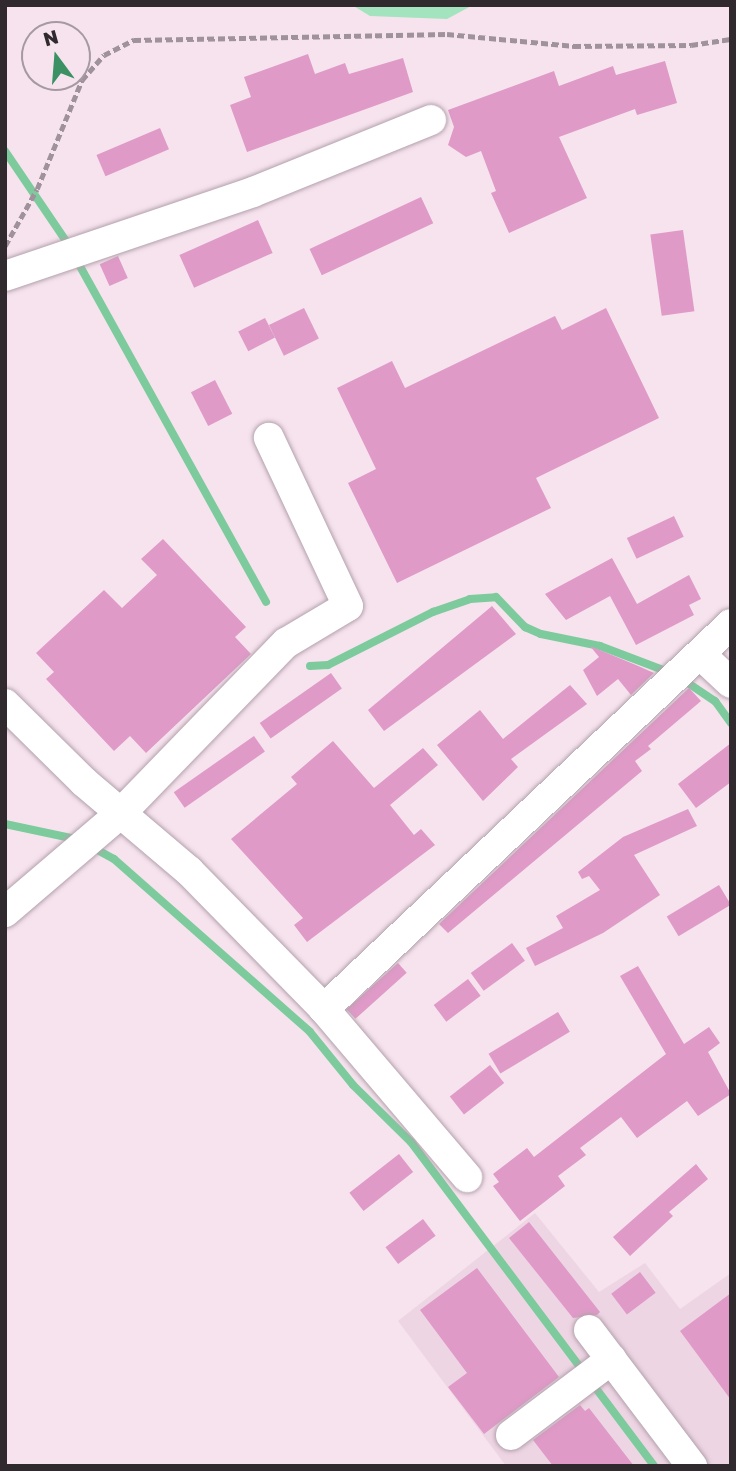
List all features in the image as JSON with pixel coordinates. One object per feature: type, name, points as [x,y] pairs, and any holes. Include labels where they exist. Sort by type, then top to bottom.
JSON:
[{"type":"street","points":[[5,276],[253,192],[431,120]]},
{"type":"street","points":[[5,912],[121,813],[286,643],[348,606],[269,438]]},
{"type":"street","points":[[324,1009],[731,624]]},
{"type":"street","points":[[701,655],[731,683]]},
{"type":"street","points":[[5,704],[121,813],[189,871],[324,1009],[467,1177]]},
{"type":"street","points":[[589,1330],[605,1364],[692,1466]]},
{"type":"street","points":[[511,1435],[605,1364]]},
{"type":"path","points":[[5,246],[37,189],[82,80],[104,55],[134,40],[447,34],[574,46],[691,45],[731,39]]},
{"type":"shaded area","points":[[535,1213],[599,1292],[645,1263],[680,1309],[731,1273],[731,1466],[506,1466],[398,1321]]},
{"type":"green space","points":[[352,5],[473,5],[447,19],[370,16]]},
{"type":"building","points":[[308,54],[315,74],[345,63],[349,74],[403,58],[413,92],[247,152],[230,105],[251,97],[244,77]]},
{"type":"building","points":[[665,61],[677,103],[637,115],[635,109],[559,137],[587,198],[509,233],[491,193],[496,191],[481,151],[466,157],[448,145],[454,127],[448,110],[554,71],[559,86],[613,66],[616,75]]},
{"type":"building","points":[[160,128],[169,149],[105,176],[96,155]]},
{"type":"building","points":[[421,197],[433,223],[322,275],[310,249]]},
{"type":"building","points":[[258,220],[273,253],[194,288],[179,255]]},
{"type":"building","points":[[683,230],[694,311],[662,316],[650,235]]},
{"type":"building","points":[[118,256],[128,278],[109,286],[100,264]]},
{"type":"building","points":[[304,308],[319,339],[284,356],[269,325]]},
{"type":"building","points":[[606,308],[659,418],[536,478],[551,508],[397,583],[348,483],[376,469],[337,388],[392,361],[405,388],[555,316],[562,330]]},
{"type":"building","points":[[265,318],[275,338],[248,351],[238,332]]},
{"type":"building","points":[[215,380],[232,414],[208,426],[191,392]]},
{"type":"building","points":[[674,516],[684,537],[637,559],[627,538]]},
{"type":"building","points":[[163,539],[246,627],[235,637],[251,654],[146,753],[130,736],[114,751],[46,679],[54,672],[36,653],[104,590],[122,608],[157,575],[141,559]]},
{"type":"building","points":[[612,558],[637,604],[689,575],[701,599],[689,605],[694,615],[636,645],[610,596],[566,620],[545,594]]},
{"type":"building","points":[[492,606],[516,634],[384,731],[368,710]]},
{"type":"building","points":[[590,646],[654,673],[631,695],[618,679],[597,696],[583,670],[599,657]]},
{"type":"building","points":[[331,673],[342,689],[271,738],[260,723]]},
{"type":"building","points":[[570,685],[587,704],[511,759],[518,767],[483,801],[437,745],[480,710],[503,739]]},
{"type":"building","points":[[689,688],[701,701],[648,746],[651,749],[635,761],[642,771],[448,933],[439,924]]},
{"type":"building","points":[[254,736],[265,752],[185,808],[174,792]]},
{"type":"building","points":[[333,741],[374,788],[423,748],[438,765],[390,805],[414,835],[421,829],[435,845],[307,942],[294,925],[303,918],[231,839],[297,784],[291,777]]},
{"type":"building","points":[[731,743],[731,782],[696,808],[678,784]]},
{"type":"building","points":[[688,809],[697,826],[634,855],[660,895],[603,933],[535,966],[526,948],[563,928],[556,916],[600,890],[589,876],[582,879],[578,872],[623,837]]},
{"type":"building","points":[[719,885],[731,905],[679,936],[667,916]]},
{"type":"building","points":[[512,943],[525,961],[484,991],[471,973]]},
{"type":"building","points":[[398,963],[407,973],[355,1019],[347,1009]]},
{"type":"building","points":[[638,966],[684,1044],[709,1027],[720,1043],[708,1052],[731,1094],[698,1116],[687,1101],[637,1138],[621,1117],[580,1148],[586,1155],[558,1176],[565,1186],[520,1221],[493,1186],[499,1182],[493,1174],[527,1148],[534,1157],[666,1054],[620,976]]},
{"type":"building","points":[[468,979],[481,996],[446,1022],[434,1005]]},
{"type":"building","points":[[558,1012],[570,1032],[500,1073],[489,1054]]},
{"type":"building","points":[[490,1065],[504,1083],[464,1115],[450,1096]]},
{"type":"building","points":[[399,1154],[413,1172],[364,1211],[349,1193]]},
{"type":"building","points":[[696,1164],[708,1179],[669,1212],[673,1216],[630,1256],[613,1237]]},
{"type":"building","points":[[423,1219],[436,1236],[398,1264],[385,1247]]},
{"type":"building","points":[[529,1222],[600,1312],[597,1315],[573,1318],[509,1238]]},
{"type":"building","points":[[477,1268],[559,1377],[484,1434],[448,1387],[467,1373],[420,1310]]},
{"type":"building","points":[[640,1272],[656,1293],[627,1314],[611,1294]]},
{"type":"building","points":[[731,1293],[731,1400],[680,1331]]},
{"type":"building","points":[[580,1405],[585,1411],[589,1408],[634,1466],[553,1466],[533,1440]]},
{"type":"waterway","points":[[5,151],[70,247]]},
{"type":"waterway","points":[[76,259],[266,602]]},
{"type":"waterway","points":[[310,666],[328,665],[433,612],[470,599],[496,597],[525,627],[541,634],[600,646],[671,673]]},
{"type":"waterway","points":[[682,679],[715,701],[731,723]]},
{"type":"waterway","points":[[5,824],[80,840]]},
{"type":"waterway","points":[[92,847],[114,859],[310,1032],[353,1085],[411,1142],[654,1466]]}]
